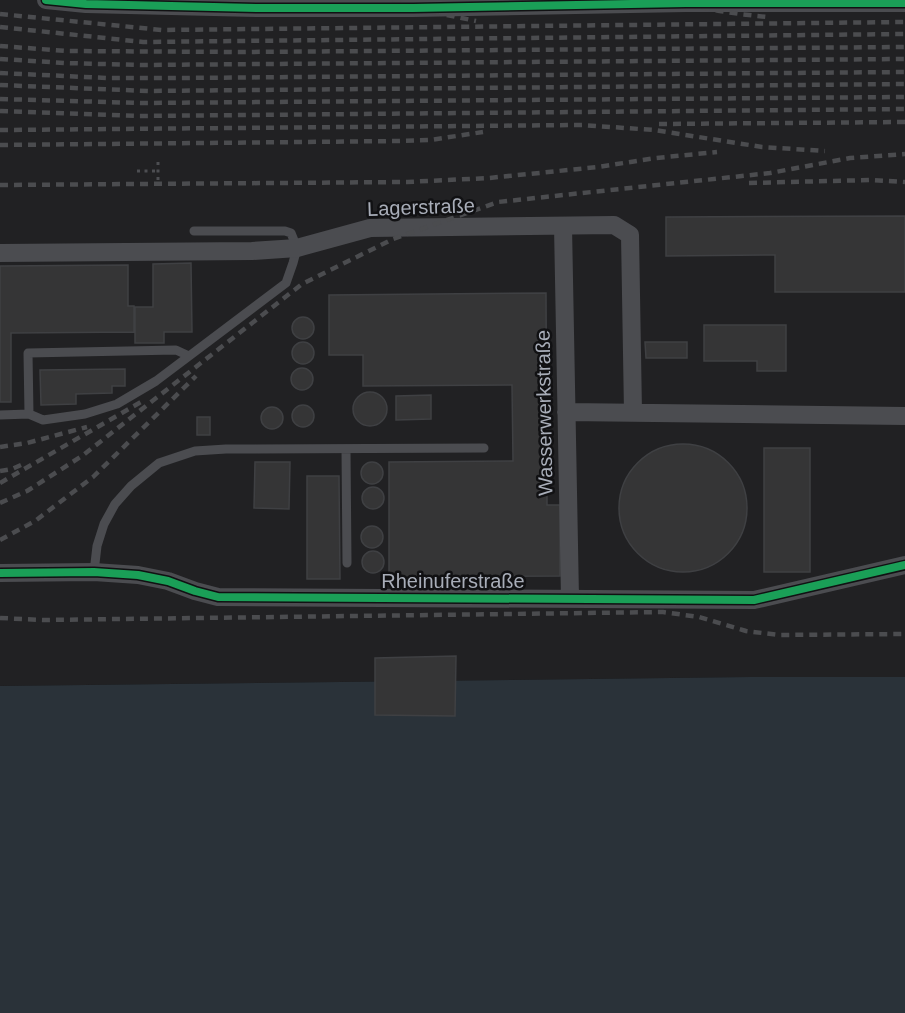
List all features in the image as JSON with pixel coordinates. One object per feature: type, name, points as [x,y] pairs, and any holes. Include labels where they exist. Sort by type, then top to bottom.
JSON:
[{"type":"street","points":[[46,0],[86,4],[905,3]]},
{"type":"street","name":"Lagerstraße","points":[[0,253],[252,251],[297,248],[370,228],[614,225],[630,235],[633,412]]},
{"type":"street","name":"Wasserwerkstraße","points":[[563,226],[570,598]]},
{"type":"street","points":[[567,412],[905,416]]},
{"type":"street","name":"Rheinuferstraße","points":[[0,573],[94,572],[138,575],[168,581],[218,597],[754,600],[905,564]]},
{"type":"lane","points":[[0,415],[29,414],[43,420],[85,414],[117,404],[156,381],[286,283],[297,248],[291,233],[285,231],[194,231]]},
{"type":"lane","points":[[29,414],[28,353],[176,350],[189,356]]},
{"type":"lane","points":[[94,572],[97,546],[104,524],[115,504],[131,486],[159,463],[195,451],[484,448]]},
{"type":"lane","points":[[346,450],[347,563]]},
{"type":"path","points":[[158,162],[158,180]]},
{"type":"path","points":[[137,171],[158,171]]},
{"type":"shaded area","points":[[0,0],[905,0],[905,677],[0,686]]},
{"type":"shaded area","points":[[905,677],[905,1013],[0,1013],[0,686]]},
{"type":"building","points":[[905,216],[905,292],[775,292],[775,255],[666,256],[666,217]]},
{"type":"building","points":[[191,263],[192,332],[164,332],[164,343],[135,343],[135,307],[153,307],[153,264]]},
{"type":"building","points":[[128,265],[128,306],[134,306],[134,332],[11,333],[11,402],[0,402],[0,266]]},
{"type":"building","points":[[546,293],[547,505],[560,505],[560,576],[389,577],[389,462],[513,461],[512,385],[363,386],[363,355],[329,355],[329,295]]},
{"type":"building","points":[[303,317],[311,320],[314,328],[311,336],[303,339],[295,336],[292,328],[295,320]]},
{"type":"building","points":[[704,325],[786,325],[786,371],[757,371],[757,361],[704,361]]},
{"type":"building","points":[[303,342],[311,345],[314,353],[311,361],[303,364],[295,361],[292,353],[295,345]]},
{"type":"building","points":[[645,342],[687,342],[687,358],[646,358]]},
{"type":"building","points":[[302,368],[310,371],[313,379],[310,387],[302,390],[294,387],[291,379],[294,371]]},
{"type":"building","points":[[125,369],[125,386],[112,386],[112,393],[76,394],[76,404],[41,405],[40,370]]},
{"type":"building","points":[[370,392],[382,397],[387,409],[382,421],[370,426],[358,421],[353,409],[358,397]]},
{"type":"building","points":[[431,395],[431,419],[396,420],[396,396]]},
{"type":"building","points":[[303,405],[311,408],[314,416],[311,424],[303,427],[295,424],[292,416],[295,408]]},
{"type":"building","points":[[272,407],[280,410],[283,418],[280,426],[272,429],[264,426],[261,418],[264,410]]},
{"type":"building","points":[[197,417],[210,417],[210,435],[197,435]]},
{"type":"building","points":[[683,444],[707,449],[728,463],[742,484],[747,508],[742,532],[728,553],[707,567],[683,572],[659,567],[638,553],[624,532],[619,508],[624,484],[638,463],[659,449]]},
{"type":"building","points":[[764,448],[810,448],[810,572],[764,572]]},
{"type":"building","points":[[255,462],[290,462],[289,509],[254,508]]},
{"type":"building","points":[[372,462],[380,465],[383,473],[380,481],[372,484],[364,481],[361,473],[364,465]]},
{"type":"building","points":[[307,476],[339,476],[340,579],[307,579]]},
{"type":"building","points":[[373,487],[381,490],[384,498],[381,506],[373,509],[365,506],[362,498],[365,490]]},
{"type":"building","points":[[372,526],[380,529],[383,537],[380,545],[372,548],[364,545],[361,537],[364,529]]},
{"type":"building","points":[[373,551],[381,554],[384,562],[381,570],[373,573],[365,570],[362,562],[365,554]]},
{"type":"building","points":[[456,656],[455,716],[375,715],[375,658]]},
{"type":"railway","points":[[393,0],[413,8],[476,21]]},
{"type":"railway","points":[[675,0],[709,9],[767,17]]},
{"type":"railway","points":[[0,14],[162,30],[905,22]]},
{"type":"railway","points":[[0,27],[143,42],[905,34]]},
{"type":"railway","points":[[0,46],[67,51],[242,52],[905,47]]},
{"type":"railway","points":[[0,59],[140,65],[905,59]]},
{"type":"railway","points":[[0,73],[107,78],[179,78],[905,72]]},
{"type":"railway","points":[[0,85],[148,91],[905,84]]},
{"type":"railway","points":[[0,99],[141,103],[905,97]]},
{"type":"railway","points":[[0,111],[139,116],[905,109]]},
{"type":"railway","points":[[659,124],[905,122]]},
{"type":"railway","points":[[0,130],[582,125],[654,130],[762,147],[825,151]]},
{"type":"railway","points":[[0,145],[401,141],[430,140],[483,132]]},
{"type":"railway","points":[[0,185],[407,182],[489,178],[717,152]]},
{"type":"railway","points":[[0,503],[27,491],[82,456],[302,284],[393,239],[498,202],[770,173],[850,158],[905,154]]},
{"type":"railway","points":[[749,183],[871,180],[905,182]]},
{"type":"railway","points":[[0,540],[35,521],[93,477],[196,376]]},
{"type":"railway","points":[[0,483],[141,402]]},
{"type":"railway","points":[[0,447],[27,443],[87,427]]},
{"type":"railway","points":[[0,471],[21,465]]},
{"type":"railway","points":[[0,618],[44,620],[663,612],[699,617],[746,631],[779,635],[905,634]]},
{"type":"cycle path","points":[[46,0],[86,4],[258,8],[905,3]]},
{"type":"cycle path","points":[[0,573],[94,572],[138,575],[168,581],[218,597],[754,600],[905,565]]}]
